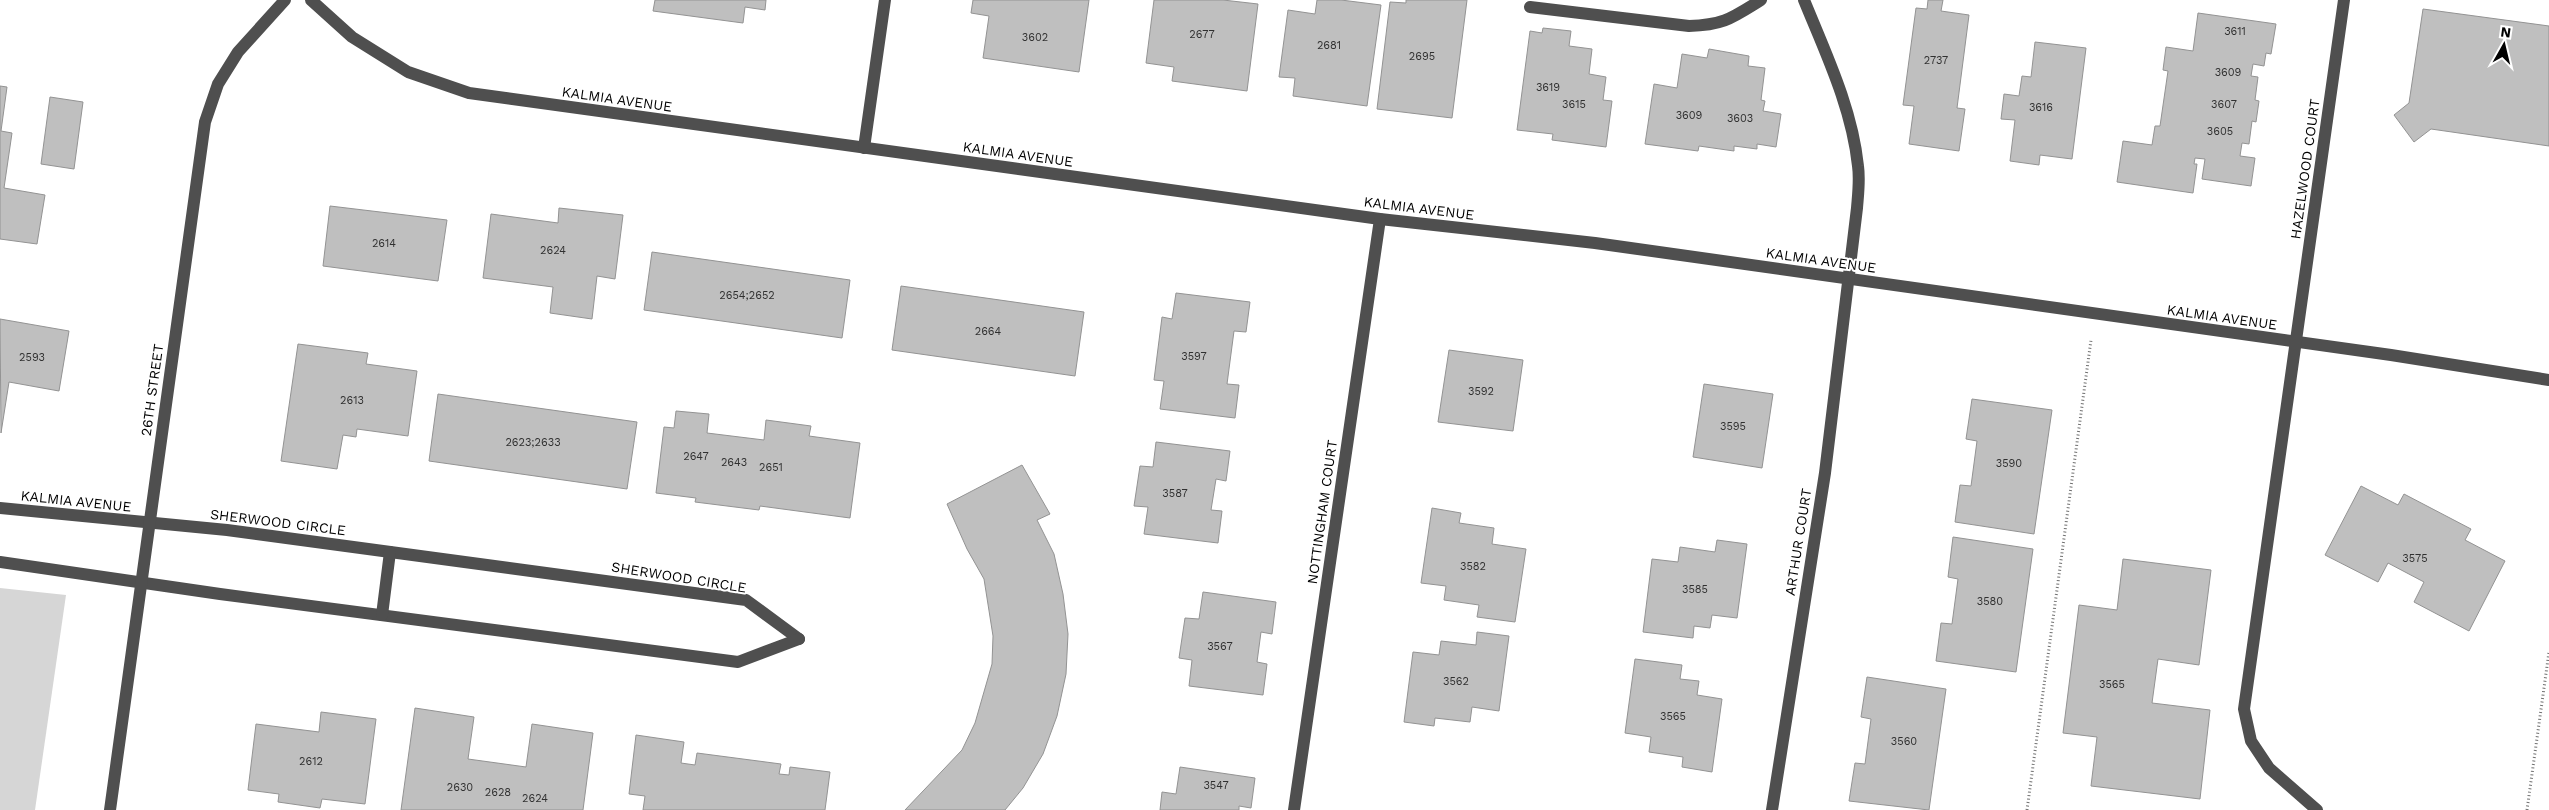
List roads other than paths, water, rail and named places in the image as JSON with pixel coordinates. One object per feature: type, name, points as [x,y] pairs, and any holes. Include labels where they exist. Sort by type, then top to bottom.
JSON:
[{"type":"street","name":"26TH STREET","points":[[110,810],[205,122],[218,84],[238,52],[285,0]]},
{"type":"street","name":"KALMIA AVENUE","points":[[311,0],[352,38],[408,72],[469,93],[1380,219],[1595,242],[2549,380]]},
{"type":"street","points":[[864,148],[885,0]]},
{"type":"street","points":[[1530,8],[1689,26],[1714,25],[1760,0]]},
{"type":"street","name":"ARTHUR COURT","points":[[1772,810],[1825,473],[1850,279],[1859,168],[1850,123],[1839,86],[1804,0]]},
{"type":"street","name":"HAZELWOOD COURT","points":[[2317,810],[2269,768],[2251,741],[2244,709],[2344,0]]},
{"type":"street","name":"NOTTINGHAM COURT","points":[[1294,810],[1380,219]]},
{"type":"street","name":"KALMIA AVENUE","points":[[0,508],[149,524]]},
{"type":"street","name":"SHERWOOD CIRCLE","points":[[141,583],[738,662],[799,639],[746,600],[227,530],[149,524]]},
{"type":"street","points":[[382,615],[390,552]]},
{"type":"street","points":[[0,562],[141,583]]}]
